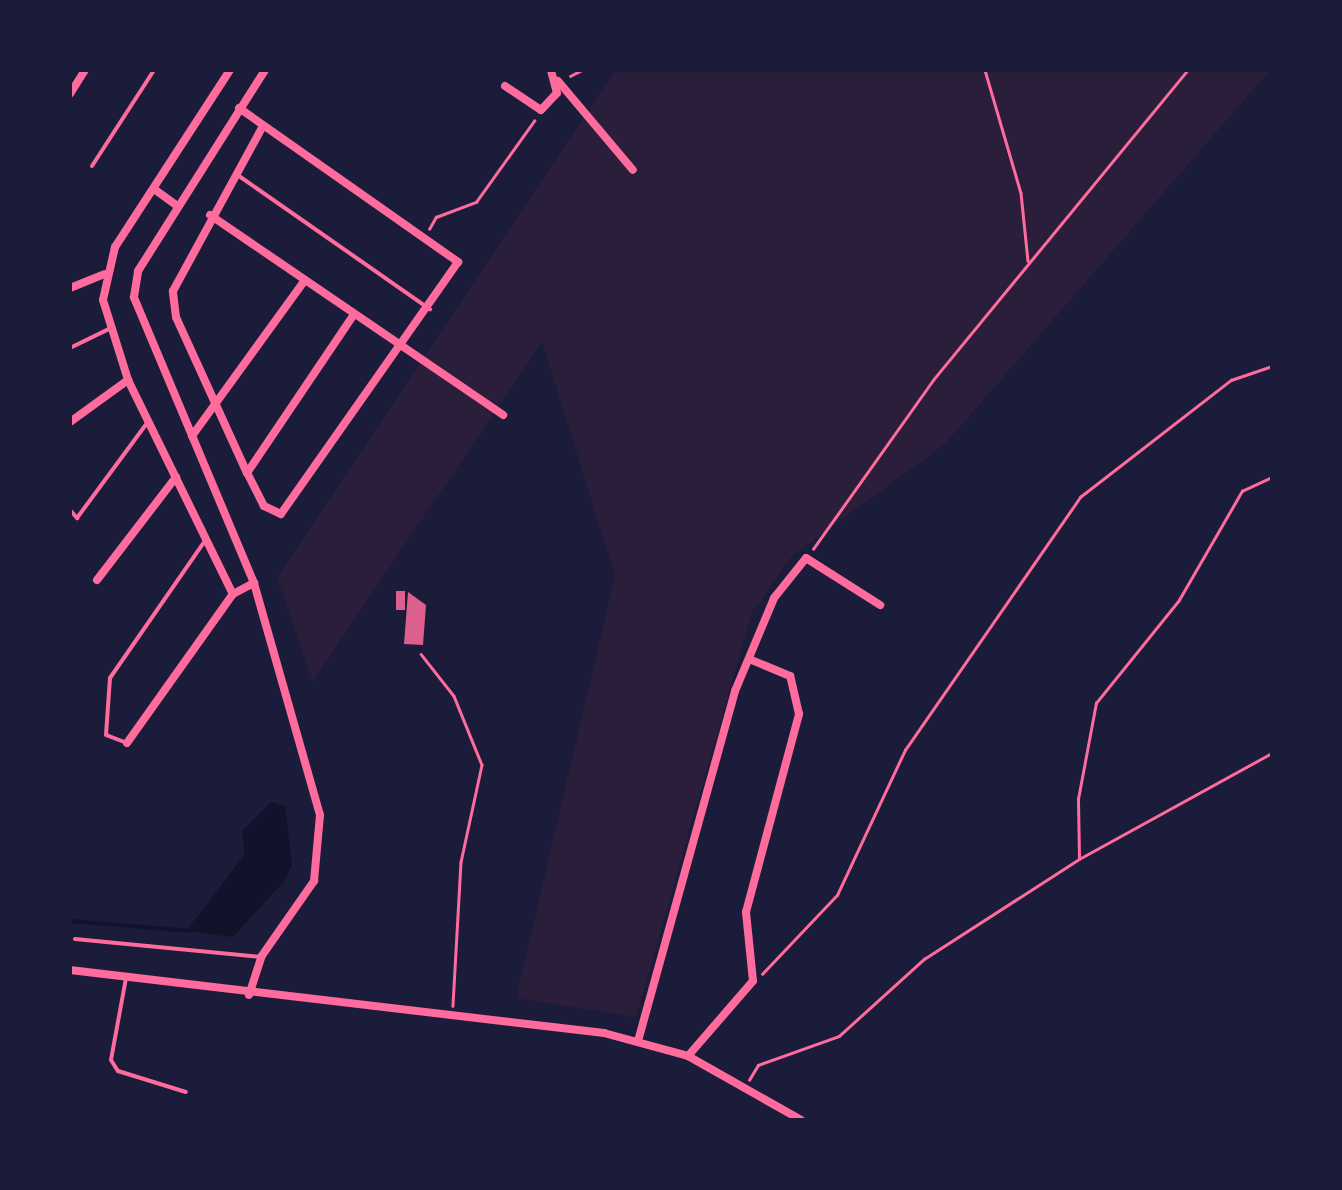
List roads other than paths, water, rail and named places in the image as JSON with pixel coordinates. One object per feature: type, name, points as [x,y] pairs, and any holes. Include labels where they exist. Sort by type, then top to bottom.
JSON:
[{"type":"street","points":[[70,94],[86,70]]},
{"type":"street","points":[[230,70],[104,274],[109,329],[128,380],[232,594]]},
{"type":"street","points":[[249,994],[261,957],[314,881],[323,840],[294,699],[254,583],[134,297],[138,271],[265,70]]},
{"type":"street","points":[[551,70],[633,170]]},
{"type":"street","points":[[505,86],[541,110],[558,81]]},
{"type":"street","points":[[239,108],[426,235],[458,262],[430,310],[290,510],[268,510],[247,473],[176,316],[174,291],[210,214],[264,126]]},
{"type":"street","points":[[154,189],[178,206]]},
{"type":"street","points":[[210,214],[353,316],[503,415]]},
{"type":"street","points":[[70,288],[104,274]]},
{"type":"street","points":[[192,436],[219,408],[304,282]]},
{"type":"street","points":[[247,473],[353,316]]},
{"type":"street","points":[[70,422],[128,380]]},
{"type":"street","points":[[97,580],[176,476]]},
{"type":"street","points":[[638,1041],[748,659],[774,598],[806,558],[880,605]]},
{"type":"street","points":[[127,743],[232,594],[254,583]]},
{"type":"street","points":[[688,1056],[753,981],[746,912],[801,699],[790,676],[748,659]]},
{"type":"street","points":[[70,970],[128,974],[249,994],[452,1013],[638,1041],[688,1056],[746,1085],[801,1120]]},
{"type":"lane","points":[[92,166],[154,70]]},
{"type":"lane","points":[[235,173],[430,310]]},
{"type":"lane","points":[[70,348],[109,329]]},
{"type":"lane","points":[[70,510],[77,518],[148,422]]},
{"type":"lane","points":[[127,743],[106,735],[110,678],[206,541]]},
{"type":"lane","points":[[75,939],[261,957]]},
{"type":"lane","points":[[128,974],[112,1060],[118,1070],[186,1092]]},
{"type":"waterway","points":[[70,921],[191,931]]}]
